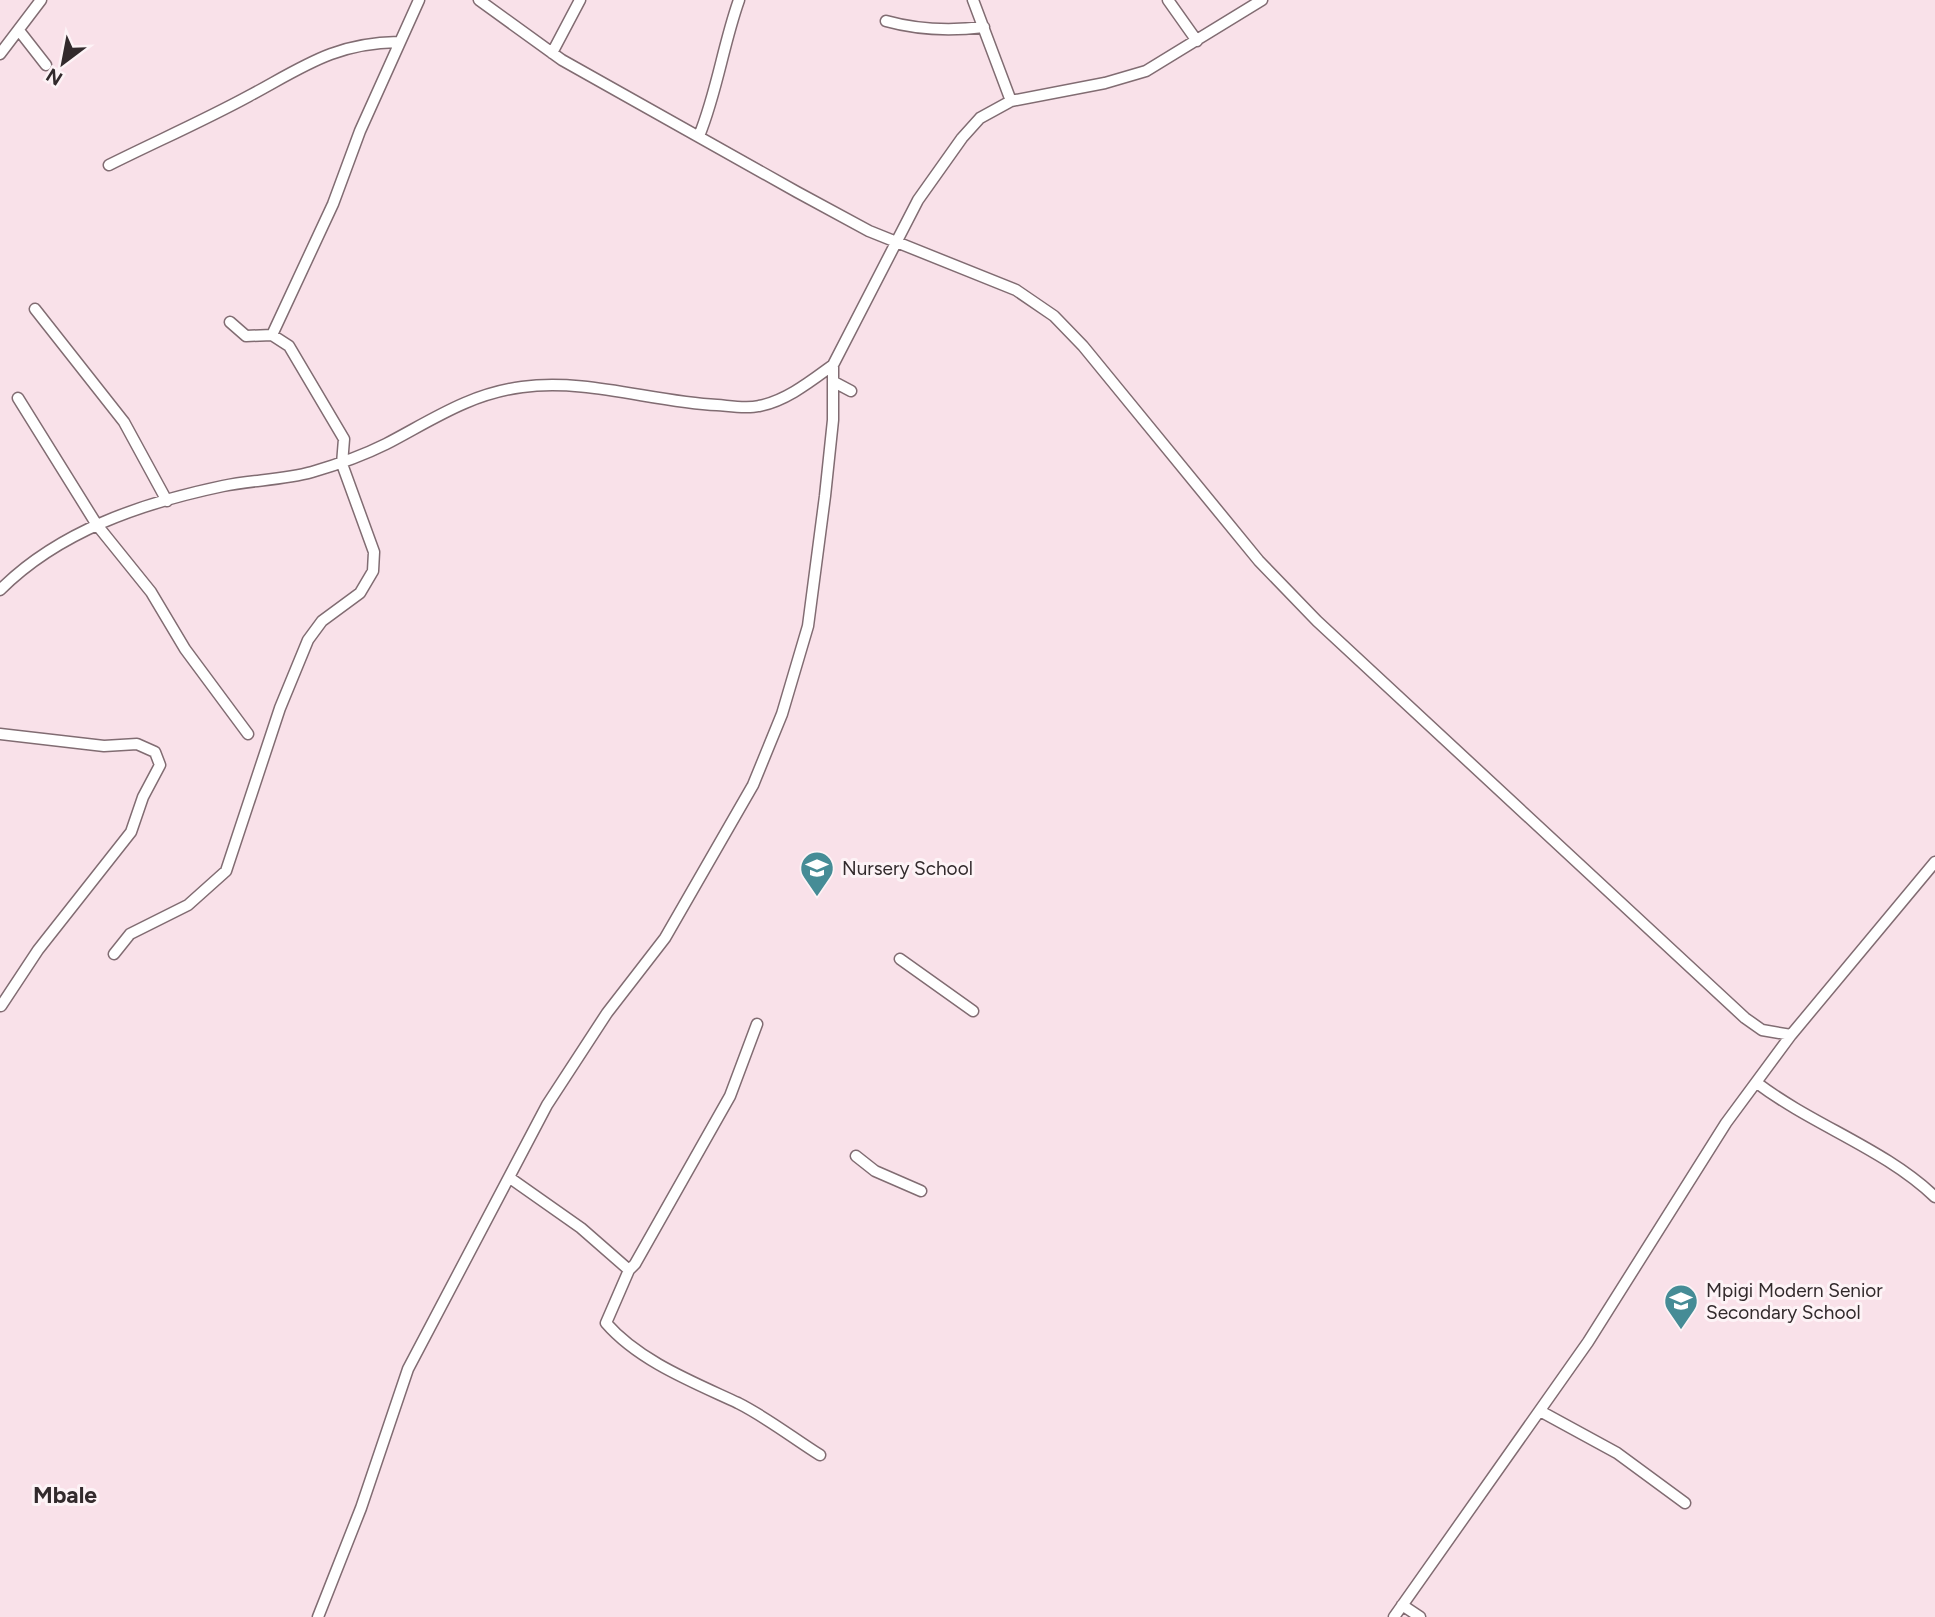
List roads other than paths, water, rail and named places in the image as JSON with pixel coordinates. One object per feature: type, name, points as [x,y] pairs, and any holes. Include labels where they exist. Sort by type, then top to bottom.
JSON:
[{"type":"street","points":[[0,54],[41,0]]},
{"type":"street","points":[[272,335],[333,204],[360,131],[418,0]]},
{"type":"street","points":[[479,0],[552,53],[869,231],[1016,290],[1054,316],[1083,346],[1259,561],[1317,621],[1745,1018],[1762,1030],[1791,1035]]},
{"type":"street","points":[[552,53],[580,0]]},
{"type":"street","points":[[699,136],[712,103],[721,55],[739,0]]},
{"type":"street","points":[[973,0],[1011,101]]},
{"type":"street","points":[[1168,0],[1197,41]]},
{"type":"street","points":[[0,590],[43,552],[97,525],[167,501],[223,486],[312,472],[384,445],[450,408],[485,393],[524,386],[555,386],[699,404],[758,406],[785,397],[833,365],[918,200],[980,118],[1011,101],[1105,83],[1146,71],[1262,0]]},
{"type":"street","points":[[886,21],[910,27],[940,29],[984,27]]},
{"type":"street","points":[[16,33],[20,33],[46,65]]},
{"type":"street","points":[[108,165],[249,96],[290,72],[348,46],[398,42]]},
{"type":"street","points":[[35,309],[124,422],[167,501]]},
{"type":"street","points":[[114,954],[131,934],[188,905],[226,871],[280,708],[308,640],[322,621],[360,593],[370,579],[374,552],[343,461],[344,439],[289,346],[272,335],[246,336],[230,321]]},
{"type":"street","points":[[318,1617],[361,1508],[408,1370],[555,1093],[607,1013],[665,938],[753,785],[778,723],[808,626],[817,575],[834,382],[833,365]]},
{"type":"street","points":[[834,382],[851,391]]},
{"type":"street","points":[[18,398],[97,525],[150,592],[185,649],[248,734]]},
{"type":"street","points":[[0,734],[104,746],[137,744],[155,752],[160,765],[131,832],[38,950],[1,1006]]},
{"type":"street","points":[[1394,1617],[1540,1411],[1642,1260],[1726,1123],[1791,1035],[1935,862]]},
{"type":"street","points":[[900,959],[973,1011]]},
{"type":"street","points":[[757,1024],[730,1096],[635,1264],[629,1270],[606,1323],[617,1336],[703,1390],[738,1404],[820,1455]]},
{"type":"street","points":[[1757,1083],[1815,1122],[1916,1179],[1935,1197]]},
{"type":"street","points":[[856,1156],[875,1171],[921,1191]]},
{"type":"street","points":[[510,1178],[581,1228],[629,1270]]},
{"type":"street","points":[[1540,1411],[1617,1453],[1685,1503]]},
{"type":"street","points":[[1402,1605],[1420,1617]]},
{"type":"place","name":"Nursery School","points":[[817,898]]},
{"type":"place","name":"Mpigi Modern Senior Secondary School","points":[[1681,1331]]},
{"type":"district","name":"Mbale","points":[[65,1495]]}]
